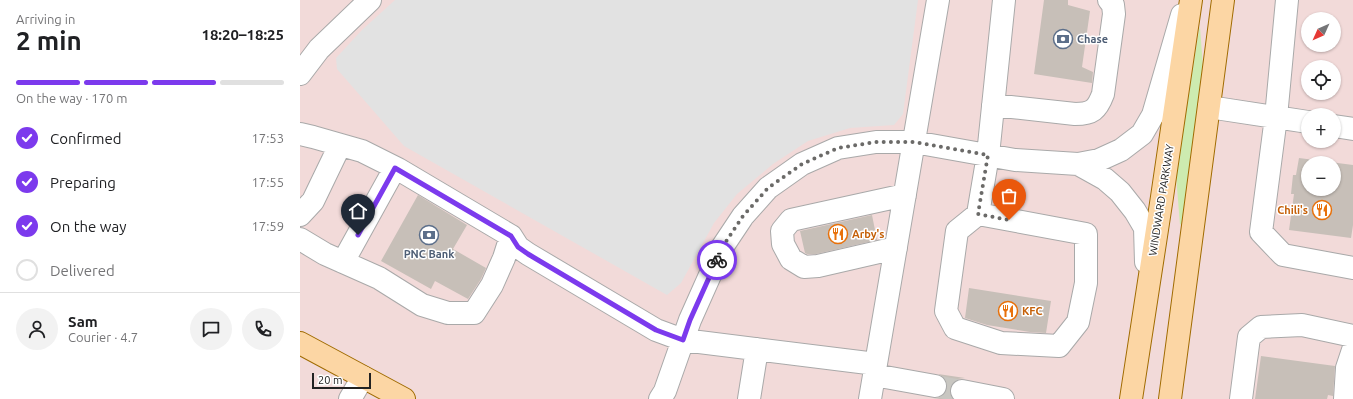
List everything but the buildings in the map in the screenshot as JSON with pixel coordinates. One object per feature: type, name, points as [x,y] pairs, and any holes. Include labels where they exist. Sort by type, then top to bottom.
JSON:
[{"type":"main road","name":"WINDWARD PARKWAY","points":[[1131,399],[1191,0]]},
{"type":"main road","points":[[1170,399],[1223,0]]},
{"type":"main road","points":[[300,343],[404,399]]},
{"type":"lane","points":[[301,70],[319,49],[370,0]]},
{"type":"lane","points":[[870,399],[938,0]]},
{"type":"lane","points":[[978,214],[1086,234],[1086,283],[1078,322],[1059,346],[1001,343],[955,328],[946,312],[957,231],[978,214],[988,155],[1004,0]]},
{"type":"lane","points":[[993,105],[1075,114],[1084,114],[1093,111],[1099,104],[1103,94],[1114,14],[1114,5],[1109,0]]},
{"type":"lane","points":[[663,396],[690,320],[723,246],[743,216],[768,188],[802,164],[838,148],[876,142],[914,142],[1014,160],[1078,164],[1099,160],[1121,150],[1142,134],[1153,115],[1186,0]]},
{"type":"lane","points":[[1287,0],[1276,117],[1261,232],[1283,255],[1353,268]]},
{"type":"lane","points":[[1209,107],[1301,121]]},
{"type":"lane","points":[[1341,127],[1353,129]]},
{"type":"lane","points":[[300,134],[362,151],[395,168],[511,236],[518,247],[528,254],[656,330],[683,340],[757,349],[875,370],[935,386]]},
{"type":"lane","points":[[300,215],[313,201],[340,145]]},
{"type":"lane","points":[[1078,164],[1105,179],[1120,192],[1136,211],[1145,228],[1147,295]]},
{"type":"lane","points":[[343,262],[395,168]]},
{"type":"lane","points":[[896,248],[818,266],[804,267],[791,259],[783,244],[782,231],[791,220],[905,195]]},
{"type":"lane","points":[[300,239],[326,254],[379,278],[422,305],[448,313],[474,313],[492,285],[504,258],[511,236]]},
{"type":"lane","points":[[1240,399],[1249,337],[1261,326],[1302,325],[1353,336]]},
{"type":"lane","points":[[749,399],[757,349]]},
{"type":"lane","points":[[1345,399],[1347,368],[1353,350]]},
{"type":"lane","points":[[350,399],[363,377]]},
{"type":"lane","points":[[962,391],[1003,399]]},
{"type":"shaded area","points":[[300,0],[1353,0],[1353,399],[300,399]]},
{"type":"shaded area","points":[[395,0],[918,0],[903,114],[894,125],[850,128],[808,141],[773,164],[737,194],[714,223],[681,283],[667,295],[404,146],[337,69],[336,58],[362,30]]},
{"type":"green space","points":[[1200,27],[1203,68],[1201,88],[1183,221],[1180,225],[1176,175]]},
{"type":"tunnel","points":[[935,386],[962,391]]},
{"type":"way so far","points":[[717,260],[723,246],[743,216],[768,188],[802,164],[838,148],[876,142],[914,142],[988,155],[978,214],[1009,220]]},
{"type":"place","name":"Chase","points":[[1063,39]]},
{"type":"place","name":"Chili's","points":[[1322,210]]},
{"type":"place","name":"Arby's","points":[[838,234]]},
{"type":"place","name":"PNC Bank","points":[[429,235]]},
{"type":"place","name":"KFC","points":[[1008,311]]},
{"type":"route","points":[[358,235],[395,168],[511,236],[518,247],[528,254],[656,330],[683,340],[690,320],[717,260]]}]
